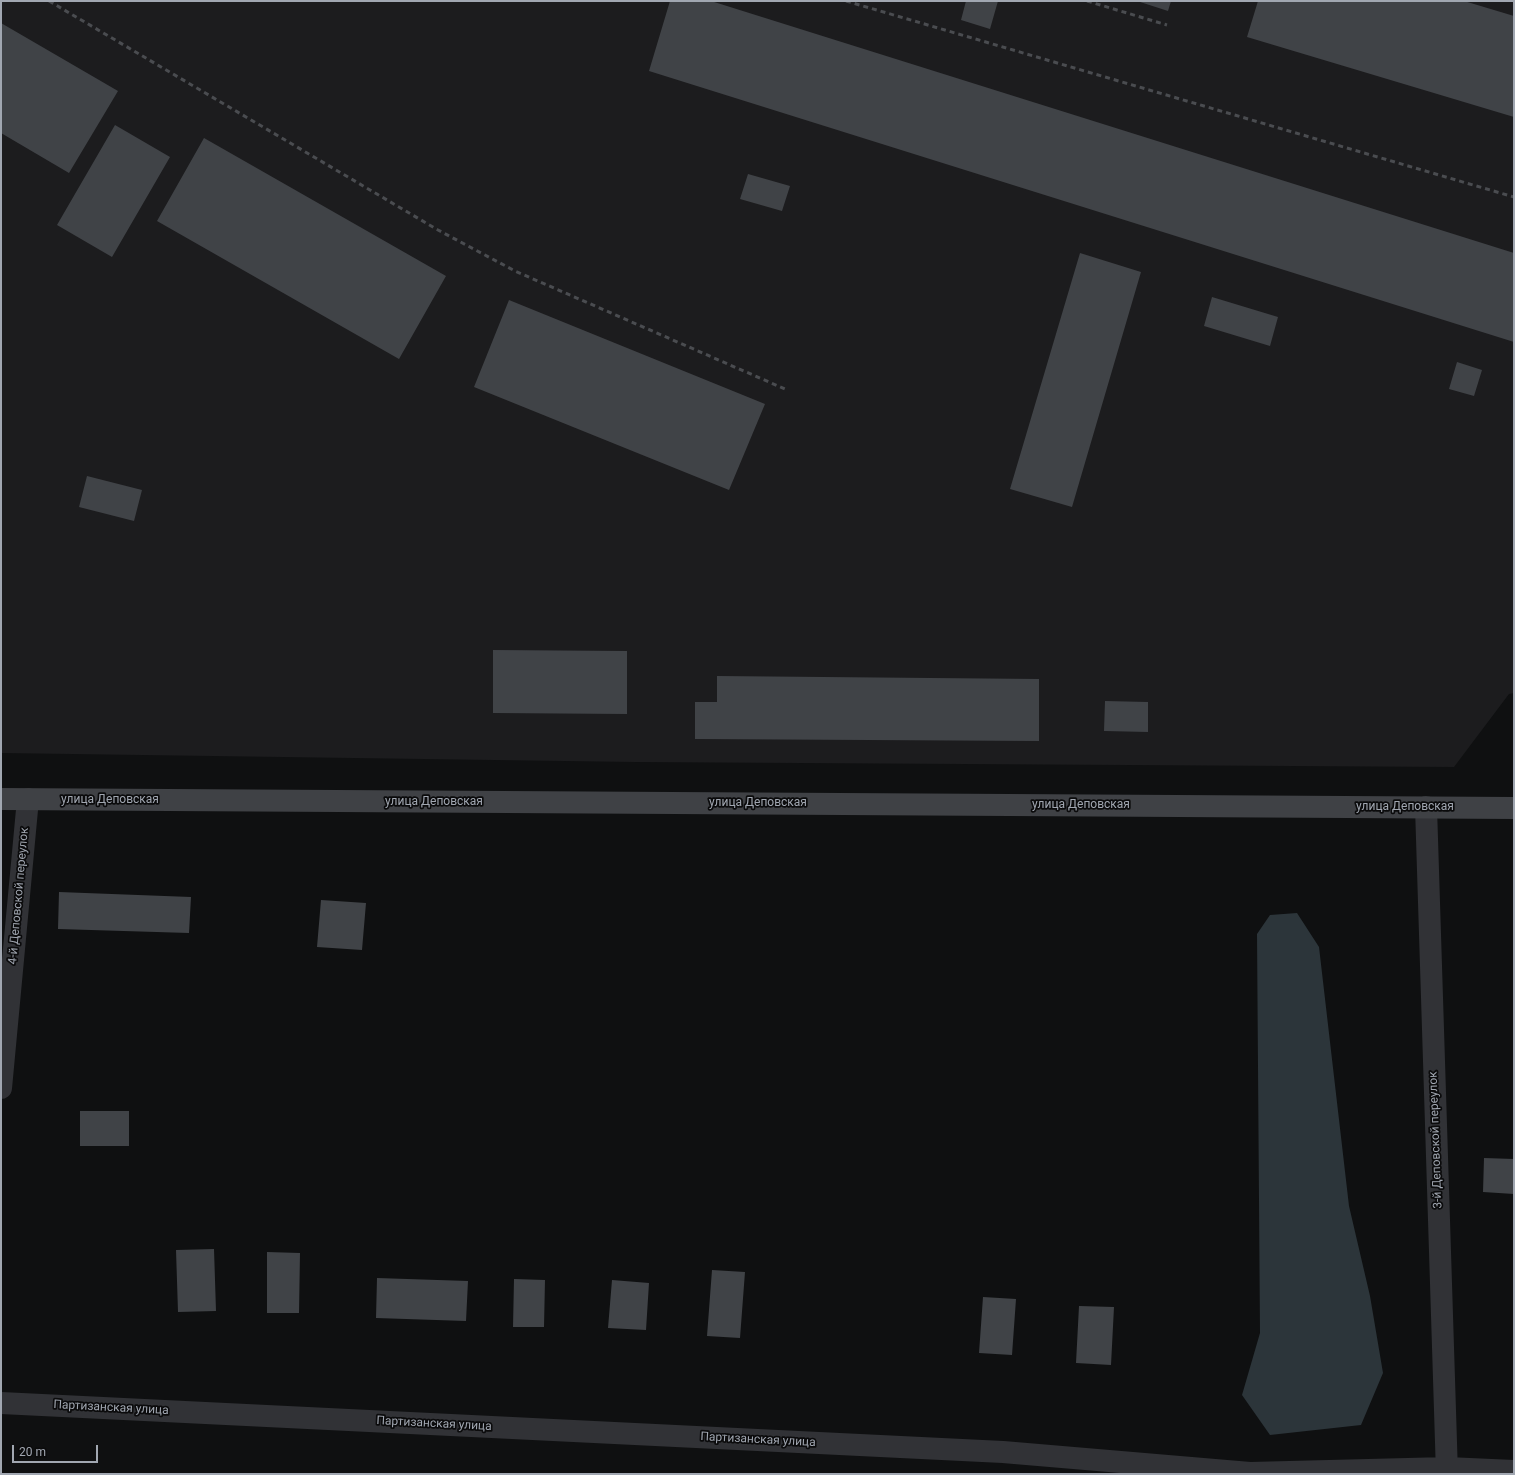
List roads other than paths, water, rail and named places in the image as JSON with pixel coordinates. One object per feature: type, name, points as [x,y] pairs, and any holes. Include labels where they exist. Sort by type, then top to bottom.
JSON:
[{"type":"street","name":"улица Деповская","points":[[1,799],[1514,808]]},
{"type":"street","name":"4-й Деповской переулок","points":[[1,1088],[28,799]]},
{"type":"street","name":"3-й Деповской переулок","points":[[1426,807],[1447,1471]]},
{"type":"street","name":"Партизанская улица","points":[[1,1403],[1003,1452],[1250,1473],[1514,1471]]},
{"type":"railway","points":[[49,1],[438,230],[515,271],[785,389]]},
{"type":"railway","points":[[846,1],[1514,197]]},
{"type":"railway","points":[[1087,1],[1167,25]]}]
